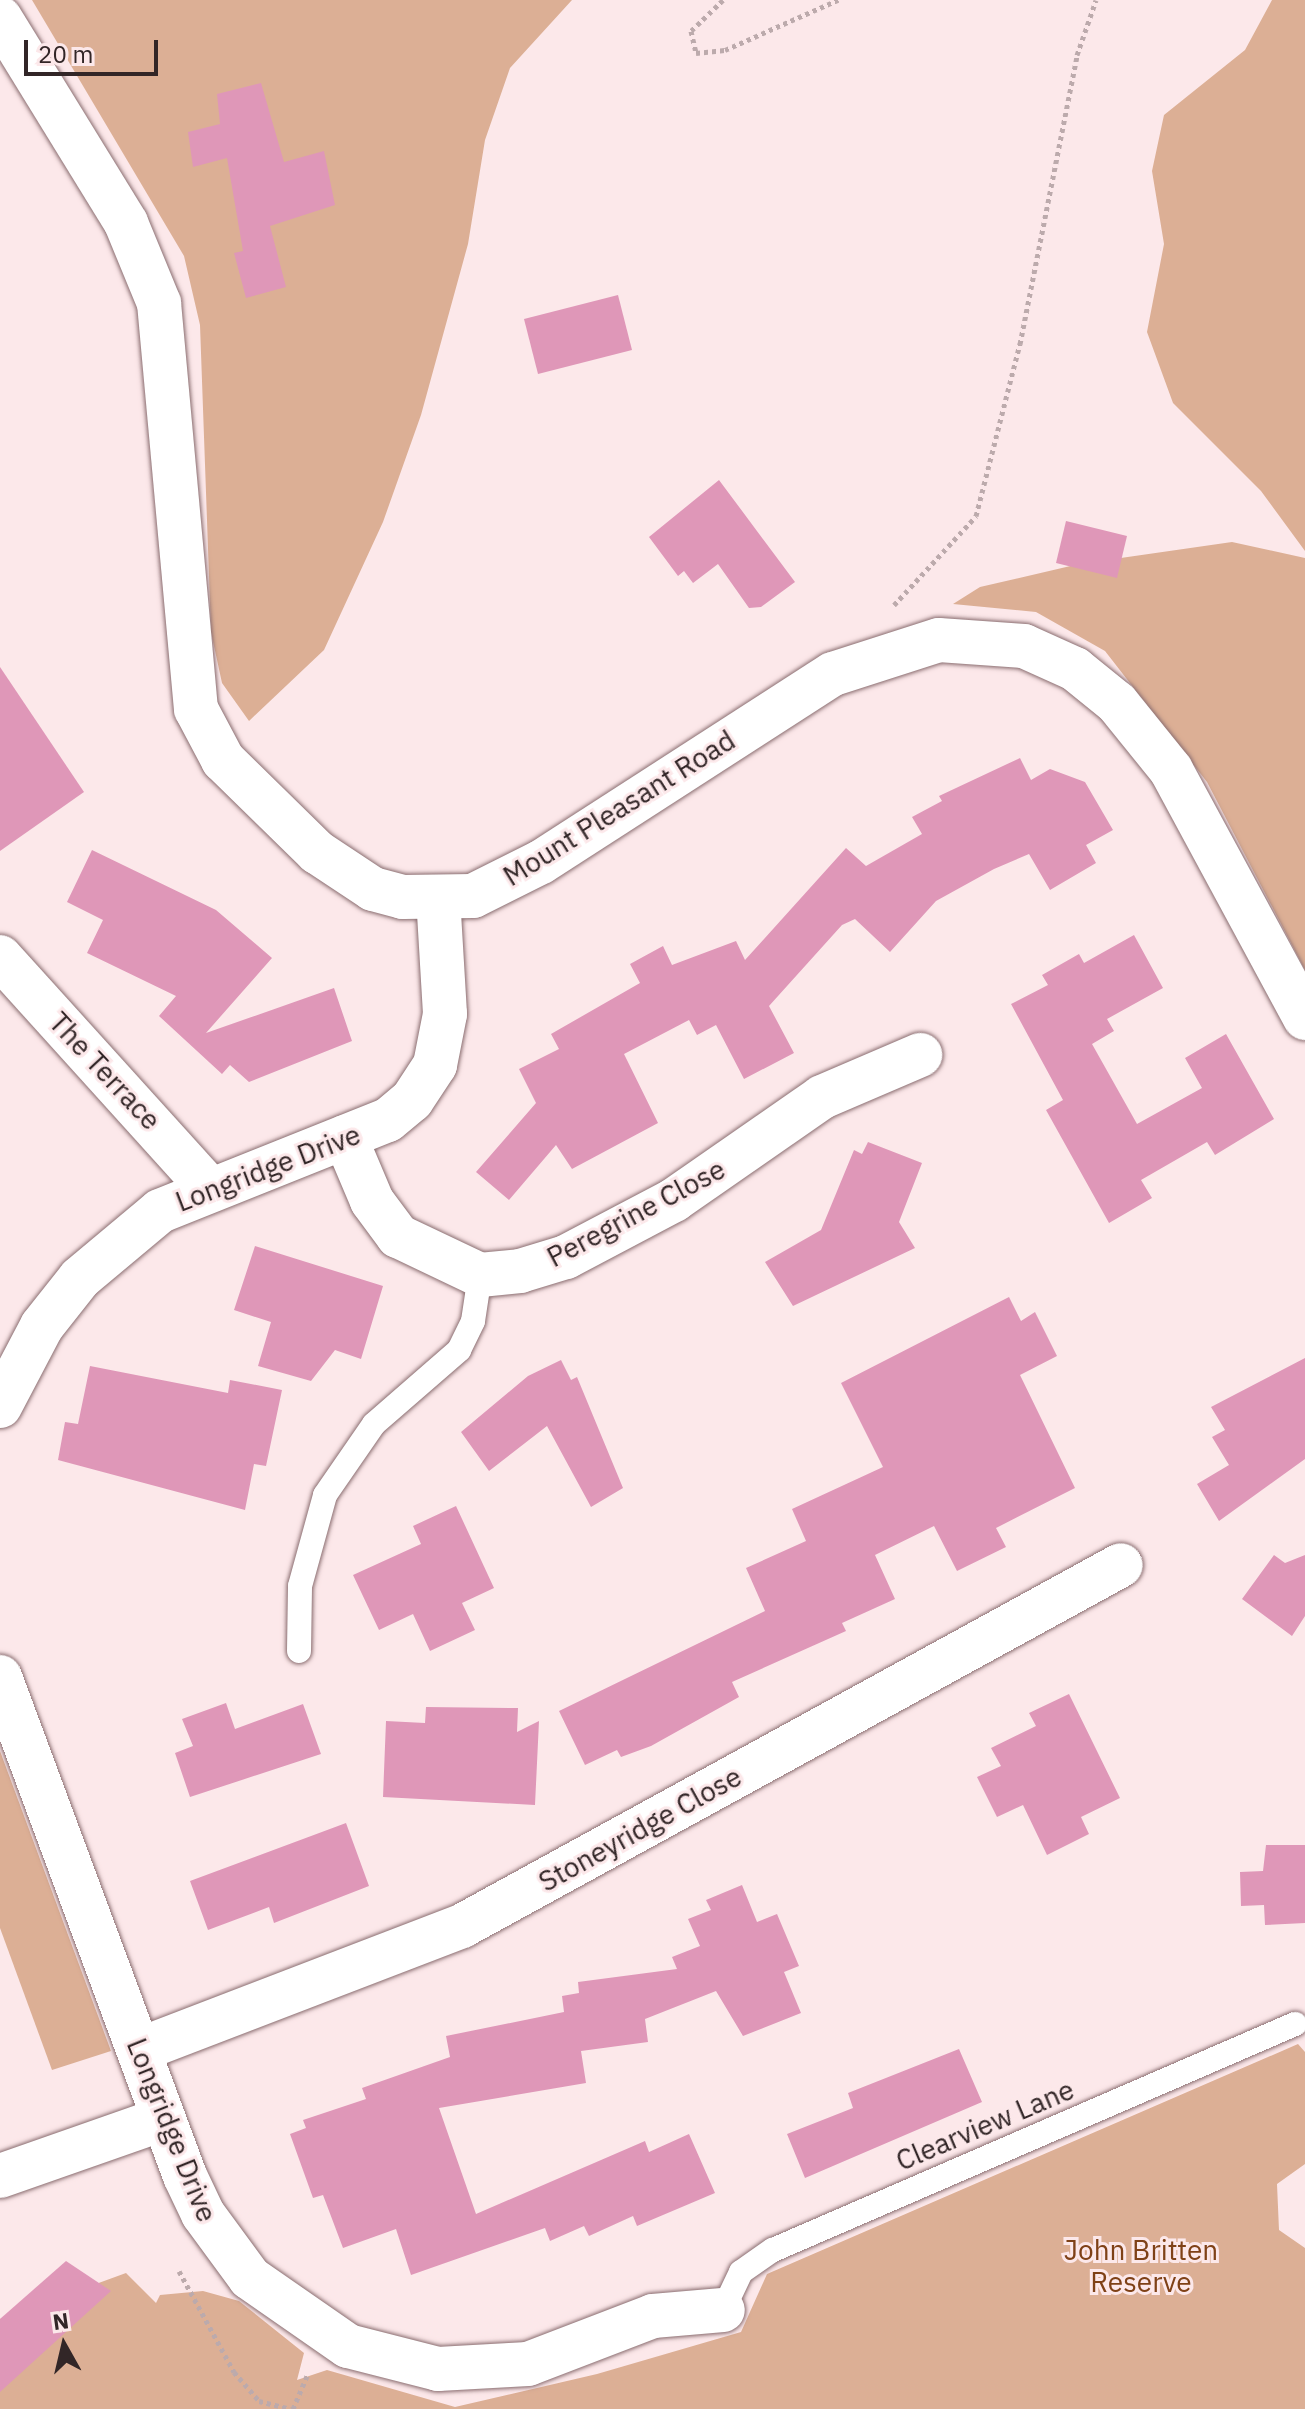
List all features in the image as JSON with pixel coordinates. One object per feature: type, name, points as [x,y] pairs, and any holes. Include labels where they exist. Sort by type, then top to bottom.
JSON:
[{"type":"street","name":"Mount Pleasant Road","points":[[0,18],[109,193],[159,303],[177,455],[187,664],[209,737],[267,808],[353,877],[403,897],[473,896],[513,879],[833,674],[939,640],[1024,646],[1075,669],[1117,703],[1171,770],[1305,1018]]},
{"type":"street","name":"Longridge Drive","points":[[0,1406],[42,1326],[80,1278],[160,1211],[207,1186],[388,1120],[435,1065],[445,1014],[438,897]]},
{"type":"street","name":"The Terrace","points":[[0,957],[207,1186]]},
{"type":"street","name":"Peregrine Close","points":[[480,1275],[566,1257],[674,1200],[822,1097],[920,1055]]},
{"type":"street","points":[[345,1137],[372,1201],[398,1236],[480,1275]]},
{"type":"street","name":"Stoneyridge Close","points":[[139,2050],[462,1926],[1121,1565]]},
{"type":"street","name":"Longridge Drive","points":[[0,1677],[163,2119],[203,2214],[232,2256],[282,2305],[348,2346],[438,2369],[484,2369],[541,2360],[653,2316],[723,2310]]},
{"type":"street","points":[[0,2176],[163,2119]]},
{"type":"lane","points":[[299,1651],[300,1586],[325,1495],[374,1424],[459,1350],[473,1321],[480,1275]]},
{"type":"lane","name":"Clearview Lane","points":[[723,2310],[741,2272],[773,2250],[1295,2024]]},
{"type":"path","points":[[723,0],[691,31],[696,53],[725,50],[838,0]]},
{"type":"path","points":[[887,612],[976,516],[1020,344],[1077,55],[1096,0]]},
{"type":"path","points":[[179,2271],[234,2372],[259,2401],[290,2409]]},
{"type":"green space","points":[[32,0],[572,0],[510,68],[485,140],[468,244],[421,415],[383,522],[324,650],[249,721],[222,683],[211,632],[200,325],[184,256]]},
{"type":"green space","points":[[1272,0],[1305,0],[1305,551],[1261,491],[1173,403],[1147,332],[1164,244],[1152,171],[1164,115],[1245,50]]},
{"type":"green space","points":[[1232,542],[1305,558],[1305,970],[1207,782],[1105,651],[1036,612],[953,604],[980,587],[1079,564]]},
{"type":"green space","points":[[0,1751],[111,2051],[52,2070],[0,1928]]},
{"type":"green space","name":"John Britten Reserve","points":[[1298,2044],[1305,2052],[1305,2164],[1277,2184],[1279,2230],[1305,2248],[1305,2409],[0,2409],[0,2319],[126,2273],[156,2303],[160,2295],[203,2291],[239,2301],[304,2353],[297,2380],[327,2370],[455,2407],[597,2374],[741,2332],[767,2274]]},
{"type":"building","points":[[261,83],[284,162],[324,151],[335,205],[270,226],[286,287],[246,298],[234,253],[243,251],[227,158],[193,167],[188,132],[220,124],[217,94]]},
{"type":"building","points":[[618,295],[632,350],[538,374],[524,319]]},
{"type":"building","points":[[719,480],[795,582],[761,607],[749,608],[718,564],[693,583],[684,571],[678,576],[649,537]]},
{"type":"building","points":[[1066,521],[1127,536],[1117,578],[1056,563]]},
{"type":"building","points":[[0,667],[84,792],[0,851]]},
{"type":"building","points":[[1020,758],[1031,780],[1050,769],[1085,782],[1113,830],[1086,845],[1096,863],[1050,890],[1029,854],[994,869],[936,901],[890,952],[855,919],[842,925],[769,1006],[794,1053],[744,1079],[716,1025],[697,1035],[689,1020],[624,1054],[658,1123],[572,1169],[556,1145],[509,1200],[476,1172],[536,1103],[519,1069],[559,1049],[551,1034],[640,983],[630,964],[663,946],[672,965],[736,941],[745,960],[846,848],[866,866],[922,834],[912,817],[942,801],[939,796]]},
{"type":"building","points":[[92,850],[216,910],[272,958],[206,1033],[334,988],[352,1041],[249,1082],[230,1065],[222,1074],[159,1016],[176,996],[87,953],[103,920],[67,902]]},
{"type":"building","points":[[1134,935],[1163,988],[1107,1019],[1114,1031],[1092,1044],[1137,1124],[1202,1088],[1185,1058],[1226,1034],[1274,1119],[1215,1155],[1207,1142],[1141,1180],[1152,1198],[1109,1223],[1046,1110],[1063,1100],[1011,1004],[1048,985],[1042,975],[1079,954],[1084,963]]},
{"type":"building","points":[[868,1142],[922,1163],[899,1222],[915,1248],[793,1306],[765,1262],[821,1230],[854,1150],[862,1154]]},
{"type":"building","points":[[255,1246],[383,1286],[361,1359],[335,1350],[311,1381],[258,1366],[271,1322],[234,1310]]},
{"type":"building","points":[[1009,1297],[1021,1321],[1035,1312],[1057,1356],[1020,1375],[1075,1488],[996,1528],[1006,1547],[957,1571],[934,1526],[875,1555],[895,1599],[842,1623],[846,1631],[732,1682],[739,1697],[651,1746],[621,1757],[617,1750],[585,1765],[559,1711],[765,1611],[746,1568],[806,1541],[792,1509],[883,1467],[841,1383]]},
{"type":"building","points":[[1305,1358],[1305,1459],[1219,1521],[1197,1484],[1229,1465],[1212,1437],[1225,1430],[1211,1407]]},
{"type":"building","points":[[561,1360],[571,1380],[577,1377],[623,1488],[591,1507],[547,1426],[489,1471],[461,1432],[528,1376]]},
{"type":"building","points":[[90,1366],[228,1393],[230,1380],[282,1390],[266,1466],[254,1464],[245,1510],[58,1460],[65,1422],[78,1424]]},
{"type":"building","points":[[456,1506],[494,1588],[462,1603],[475,1630],[430,1651],[413,1614],[379,1630],[353,1575],[421,1544],[413,1526]]},
{"type":"building","points":[[1274,1555],[1285,1563],[1305,1555],[1305,1616],[1292,1636],[1242,1599]]},
{"type":"building","points":[[1069,1694],[1120,1798],[1081,1817],[1089,1834],[1047,1855],[1023,1805],[997,1817],[977,1777],[1001,1766],[991,1748],[1036,1726],[1029,1713]]},
{"type":"building","points":[[226,1703],[235,1729],[303,1704],[321,1754],[190,1797],[175,1753],[193,1746],[182,1719]]},
{"type":"building","points":[[426,1707],[518,1708],[517,1732],[539,1721],[535,1805],[383,1797],[386,1721],[425,1723]]},
{"type":"building","points":[[346,1823],[369,1886],[274,1923],[269,1907],[208,1930],[190,1881]]},
{"type":"building","points":[[1266,1845],[1305,1845],[1305,1923],[1265,1925],[1264,1905],[1241,1906],[1240,1872],[1263,1871]]},
{"type":"building","points":[[742,1885],[757,1922],[777,1914],[799,1966],[784,1972],[801,2013],[743,2036],[716,1991],[645,2019],[648,2042],[581,2051],[586,2083],[439,2108],[476,2214],[645,2141],[649,2152],[689,2134],[715,2193],[637,2226],[633,2216],[589,2236],[584,2226],[550,2241],[545,2228],[411,2275],[396,2229],[343,2248],[323,2195],[313,2198],[290,2134],[306,2128],[303,2120],[366,2099],[362,2088],[450,2057],[446,2036],[564,2012],[562,1996],[579,1993],[578,1982],[677,1969],[672,1957],[700,1946],[688,1919],[711,1910],[706,1900]]},
{"type":"building","points":[[959,2049],[982,2102],[805,2178],[787,2134],[853,2108],[848,2093]]},
{"type":"building","points":[[66,2261],[111,2291],[0,2392],[0,2319]]}]
